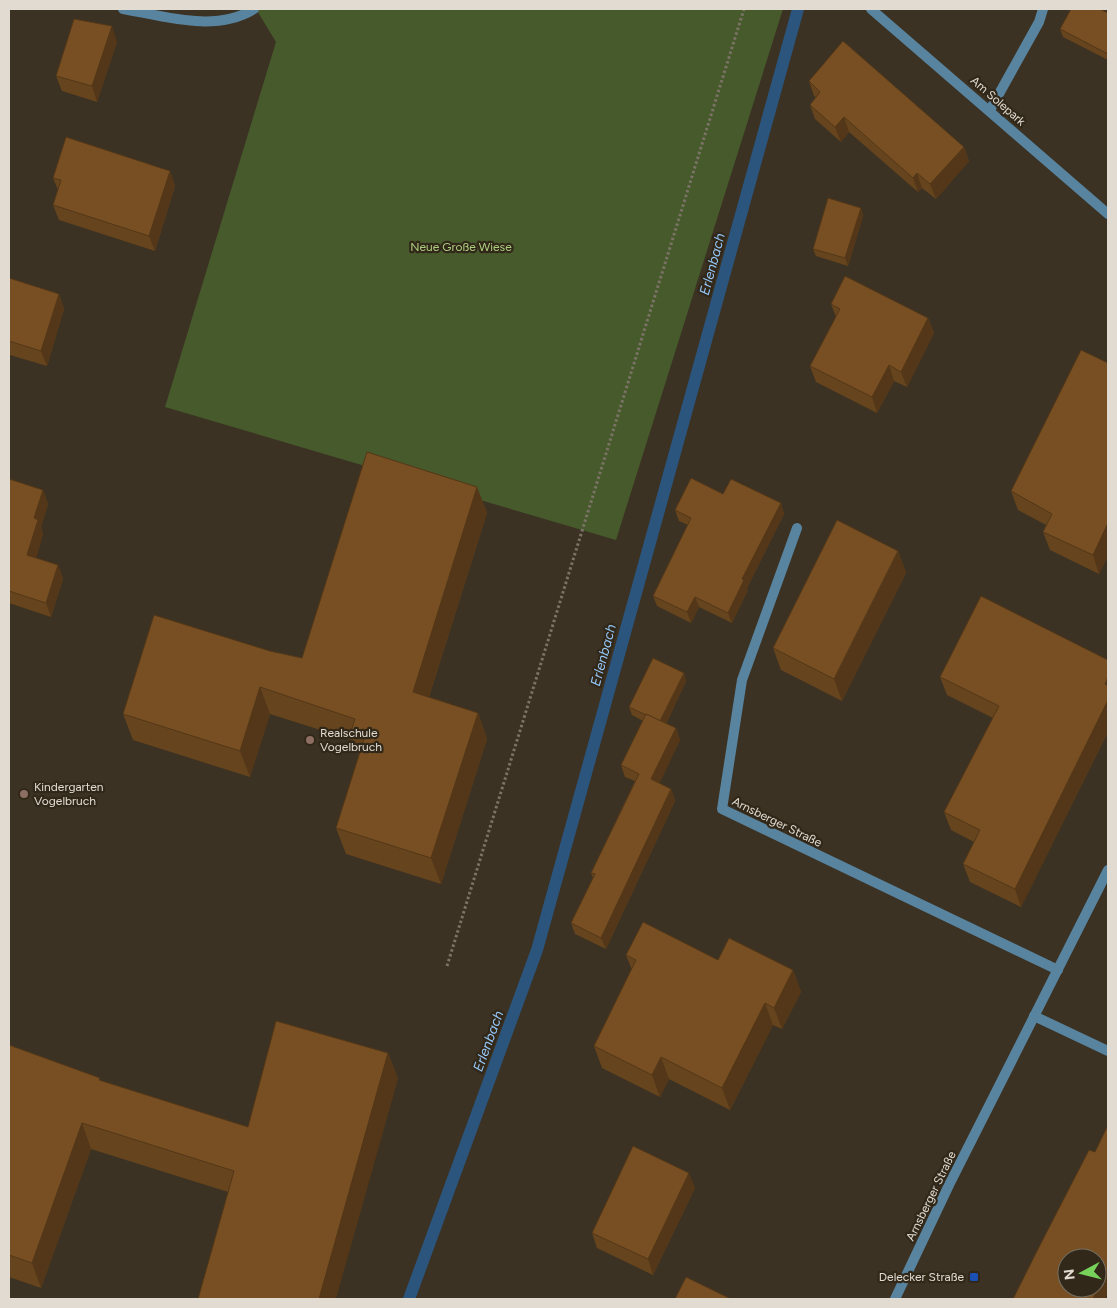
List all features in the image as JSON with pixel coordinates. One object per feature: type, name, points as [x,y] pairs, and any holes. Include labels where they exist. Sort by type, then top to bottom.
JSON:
[{"type":"street","points":[[123,9],[193,21],[219,21],[254,9]]},
{"type":"street","name":"Am Solepark","points":[[871,9],[1108,214]]},
{"type":"street","points":[[990,110],[1039,22],[1043,9]]},
{"type":"street","name":"Arnsberger Straße","points":[[797,528],[742,680],[722,809],[1058,970]]},
{"type":"street","name":"Arnsberger Straße","points":[[894,1299],[1108,870]]},
{"type":"street","points":[[1034,1016],[1108,1051]]},
{"type":"path","points":[[447,966],[744,9]]},
{"type":"green space","name":"Neue Große Wiese","points":[[256,9],[783,9],[616,540],[165,407],[276,42]]},
{"type":"building","points":[[1071,9],[1100,9],[1108,13],[1108,54],[1060,29]]},
{"type":"building","points":[[74,19],[112,26],[92,86],[56,76]]},
{"type":"building","points":[[843,41],[964,147],[930,184],[917,173],[913,178],[844,117],[835,127],[810,105],[820,92],[809,81]]},
{"type":"building","points":[[66,137],[170,171],[149,236],[53,205],[61,180],[53,178]]},
{"type":"building","points":[[828,198],[861,208],[845,258],[813,249]]},
{"type":"building","points":[[845,276],[928,318],[901,372],[889,365],[872,397],[810,366],[840,309],[831,304]]},
{"type":"building","points":[[9,278],[59,294],[41,351],[9,341]]},
{"type":"building","points":[[1081,350],[1108,363],[1108,523],[1093,555],[1043,532],[1052,514],[1011,491]]},
{"type":"building","points":[[367,452],[477,487],[413,692],[478,713],[431,858],[336,828],[365,736],[351,731],[355,719],[260,687],[240,751],[123,714],[154,615],[270,651],[302,658]]},
{"type":"building","points":[[691,478],[723,494],[731,479],[781,503],[742,579],[744,580],[728,613],[695,597],[687,612],[653,596],[691,518],[675,510]]},
{"type":"building","points":[[9,479],[43,490],[34,518],[38,520],[27,555],[58,565],[46,603],[9,591]]},
{"type":"building","points":[[837,520],[898,551],[834,679],[773,648]]},
{"type":"building","points":[[981,596],[1108,660],[1108,677],[1105,684],[1108,686],[1108,700],[1015,889],[963,864],[980,830],[944,812],[999,706],[940,677]]},
{"type":"building","points":[[653,658],[684,673],[660,721],[629,707]]},
{"type":"building","points":[[646,714],[676,728],[651,779],[671,789],[601,938],[571,923],[595,874],[591,873],[639,774],[621,765]]},
{"type":"building","points":[[643,922],[718,960],[729,938],[793,970],[774,1008],[765,1003],[722,1088],[661,1057],[652,1075],[594,1046],[636,960],[626,955]]},
{"type":"building","points":[[276,1021],[388,1053],[319,1299],[198,1299],[234,1171],[82,1123],[32,1263],[9,1255],[9,1045],[100,1078],[99,1080],[248,1127]]},
{"type":"building","points":[[1108,1125],[1108,1269],[1107,1271],[1107,1248],[1057,1248],[1057,1298],[1093,1299],[1013,1299],[1038,1249],[1089,1150],[1095,1152]]},
{"type":"building","points":[[633,1146],[689,1173],[648,1259],[592,1233]]},
{"type":"building","points":[[686,1277],[731,1299],[675,1299]]},
{"type":"waterway","name":"Erlenbach","points":[[409,1299],[537,950],[798,9]]},
{"type":"place","name":"Realschule Vogelbruch","points":[[310,740]]},
{"type":"place","name":"Kindergarten Vogelbruch","points":[[24,794]]},
{"type":"place","name":"Delecker Straße","points":[[974,1277]]}]
